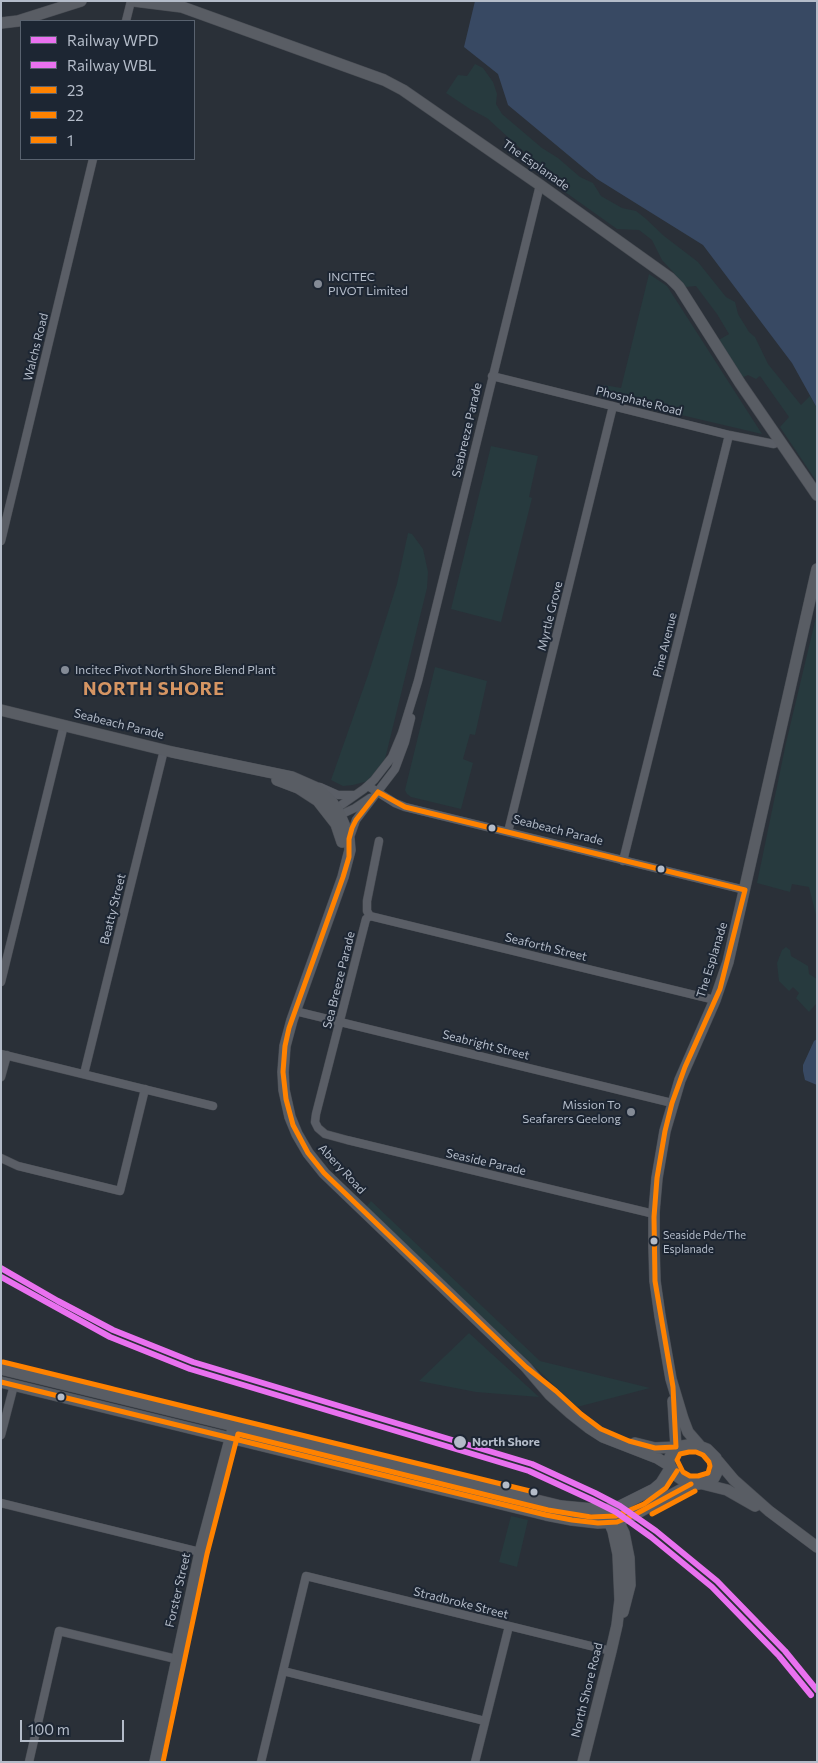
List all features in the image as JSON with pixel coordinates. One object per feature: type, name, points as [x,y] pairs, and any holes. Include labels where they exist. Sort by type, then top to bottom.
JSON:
[{"type":"main road","points":[[21,20],[81,1]]},
{"type":"main road","name":"The Esplanade","points":[[133,1],[182,7],[384,80],[403,90],[540,184],[670,278],[679,287],[740,384],[817,495]]},
{"type":"main road","points":[[1,23],[20,20]]},
{"type":"main road","name":"The Esplanade","points":[[676,1447],[673,1387],[655,1281],[654,1214],[660,1156],[672,1102],[724,976],[817,569]]},
{"type":"main road","name":"Seabeach Parade","points":[[1,710],[164,750],[278,773],[306,782],[321,790],[336,813],[338,830],[343,844],[345,863],[343,877]]},
{"type":"main road","name":"Seabeach Parade","points":[[231,765],[298,788],[336,813]]},
{"type":"main road","name":"Abery Road","points":[[336,813],[349,839],[349,857],[295,1011],[285,1046],[284,1080],[286,1100],[293,1125],[308,1153],[330,1179],[526,1367],[586,1418],[610,1434],[644,1446],[659,1448],[676,1447]]},
{"type":"main road","name":"Abery Road","points":[[526,1367],[550,1395],[589,1428],[610,1440],[657,1458],[671,1466]]},
{"type":"main road","points":[[1,1369],[550,1503],[604,1510],[625,1504],[654,1489],[661,1483],[671,1466]]},
{"type":"main road","points":[[1,1382],[546,1515],[581,1521],[613,1522],[634,1515],[691,1484]]},
{"type":"main road","name":"The Esplanade","points":[[673,1387],[686,1427],[701,1446]]},
{"type":"main road","name":"Forster Street","points":[[155,1762],[200,1552],[234,1425]]},
{"type":"main road","points":[[777,1518],[727,1490],[703,1484],[691,1484],[681,1480],[671,1466],[670,1457],[676,1447],[690,1444],[701,1446],[712,1452],[734,1480],[777,1518],[817,1547]]},
{"type":"main road","points":[[703,1484],[711,1480],[716,1474],[718,1461]]},
{"type":"main road","name":"North Shore Road","points":[[583,1762],[617,1625],[626,1603],[630,1585],[630,1569],[624,1533],[604,1510]]},
{"type":"street","points":[[126,20],[133,1]]},
{"type":"street","name":"Walchs Road","points":[[1,541],[93,160]]},
{"type":"street","name":"Seabreeze Parade","points":[[349,839],[356,820],[395,769],[402,753],[540,184]]},
{"type":"street","name":"Phosphate Road","points":[[492,376],[729,434],[774,444],[780,441]]},
{"type":"street","name":"Myrtle Grove","points":[[508,832],[613,406]]},
{"type":"street","name":"Pine Avenue","points":[[623,861],[729,434]]},
{"type":"street","name":"Seabreeze Parade","points":[[336,813],[368,786],[388,763],[396,750],[418,681]]},
{"type":"street","points":[[1,982],[64,725]]},
{"type":"street","name":"Beatty Street","points":[[84,1074],[164,750]]},
{"type":"street","points":[[306,782],[338,794],[349,796],[358,793]]},
{"type":"street","name":"Seabeach Parade","points":[[368,786],[405,807],[745,890]]},
{"type":"street","name":"Seabreeze Parade","points":[[336,813],[355,808],[378,792]]},
{"type":"street","name":"Sea Breeze Parade","points":[[317,1126],[316,1114],[366,919],[370,916],[367,911],[366,901],[380,841]]},
{"type":"street","name":"Seaforth Street","points":[[370,916],[715,1000]]},
{"type":"street","name":"Seabright Street","points":[[295,1011],[672,1102]]},
{"type":"street","points":[[1,1077],[4,1055],[214,1106]]},
{"type":"street","points":[[1,1158],[18,1166],[120,1191],[145,1089]]},
{"type":"street","name":"Seaside Parade","points":[[317,1126],[325,1134],[341,1139],[654,1214]]},
{"type":"street","points":[[1,1435],[14,1385]]},
{"type":"street","points":[[1,1502],[200,1552]]},
{"type":"street","name":"Stradbroke Street","points":[[283,1671],[306,1576],[611,1651]]},
{"type":"street","points":[[476,1762],[509,1626]]},
{"type":"street","points":[[29,1762],[59,1631],[176,1659]]},
{"type":"street","points":[[261,1762],[283,1671],[485,1722]]},
{"type":"green space","points":[[475,64],[483,68],[493,82],[497,94],[496,104],[502,114],[580,177],[593,183],[601,196],[622,208],[636,211],[645,218],[664,236],[698,262],[726,297],[735,302],[738,314],[749,332],[755,337],[768,364],[801,405],[810,396],[817,408],[817,482],[780,427],[789,417],[760,376],[756,379],[748,375],[741,378],[717,341],[729,334],[696,286],[686,287],[680,284],[674,273],[662,260],[652,240],[639,230],[617,229],[551,182],[544,170],[487,118],[446,93],[458,75],[467,76]]},
{"type":"green space","points":[[649,274],[667,286],[762,434],[600,396],[604,385],[621,388]]},
{"type":"green space","points":[[491,446],[538,456],[529,497],[532,498],[501,622],[451,609]]},
{"type":"green space","points":[[408,533],[412,534],[423,549],[428,572],[427,588],[385,759],[368,781],[343,786],[331,780],[368,675],[397,584]]},
{"type":"green space","points":[[817,613],[817,919],[809,887],[792,884],[790,892],[757,883],[786,743]]},
{"type":"green space","points":[[435,667],[487,681],[475,735],[470,734],[463,759],[473,763],[461,809],[411,797],[405,790]]},
{"type":"green space","points":[[786,947],[790,950],[791,956],[808,966],[809,974],[817,979],[817,1003],[809,1012],[796,998],[799,993],[793,987],[789,991],[779,981],[777,963],[782,950]]},
{"type":"green space","points":[[371,1201],[540,1361],[650,1388],[577,1407],[366,1207]]},
{"type":"green space","points":[[469,1333],[539,1397],[476,1392],[419,1381]]},
{"type":"green space","points":[[511,1516],[528,1520],[517,1567],[499,1562]]},
{"type":"water","points":[[475,1],[817,1],[817,408],[792,363],[703,245],[597,179],[508,105],[498,74],[464,47]]},
{"type":"water","points":[[817,1039],[817,1085],[805,1080],[803,1065],[814,1041]]},
{"type":"rail line","name":"WPD","points":[[1,1268],[113,1330],[193,1362],[532,1464],[595,1493],[620,1506],[656,1531],[717,1581],[785,1651],[817,1690]]},
{"type":"rail line","name":"WBL","points":[[1,1277],[110,1337],[190,1369],[529,1471],[616,1512],[651,1537],[712,1587],[779,1656],[811,1695]]},
{"type":"transit line","name":"23","points":[[378,792],[352,828],[349,839],[349,857],[343,877],[289,1028],[285,1046],[283,1072],[286,1099],[293,1125],[308,1153],[324,1173],[526,1367],[581,1414],[601,1429],[629,1441],[655,1448],[675,1447]]},
{"type":"transit line","name":"23","points":[[378,792],[405,807],[745,890]]},
{"type":"transit line","name":"23","points":[[676,1447],[673,1387],[655,1281],[654,1217],[657,1178],[672,1103],[685,1067],[720,989],[745,890]]},
{"type":"transit line","name":"1","points":[[3,1362],[534,1492]]},
{"type":"transit line","name":"23","points":[[1,1382],[572,1520],[598,1523],[617,1522],[634,1515],[691,1484]]},
{"type":"transit line","name":"22","points":[[163,1762],[207,1554],[238,1434],[548,1510],[591,1517],[616,1516],[644,1504],[666,1488],[677,1471]]},
{"type":"transit line","name":"22","points":[[689,1452],[703,1455],[709,1462],[708,1473],[690,1476],[683,1472],[677,1460],[680,1454],[689,1452]]},
{"type":"transit line","name":"22","points":[[652,1514],[695,1491]]},
{"type":"place","name":"INCITEC PIVOT Limited","points":[[318,284]]},
{"type":"place","name":"Incitec Pivot North Shore Blend Plant","points":[[65,670]]},
{"type":"place","name":"Mission To Seafarers Geelong","points":[[631,1112]]},
{"type":"place","name":"Seaside Pde/The Esplanade","points":[[654,1241]]},
{"type":"place","name":"North Shore","points":[[460,1442]]},
{"type":"district","name":"NORTH SHORE","points":[[154,689]]}]
